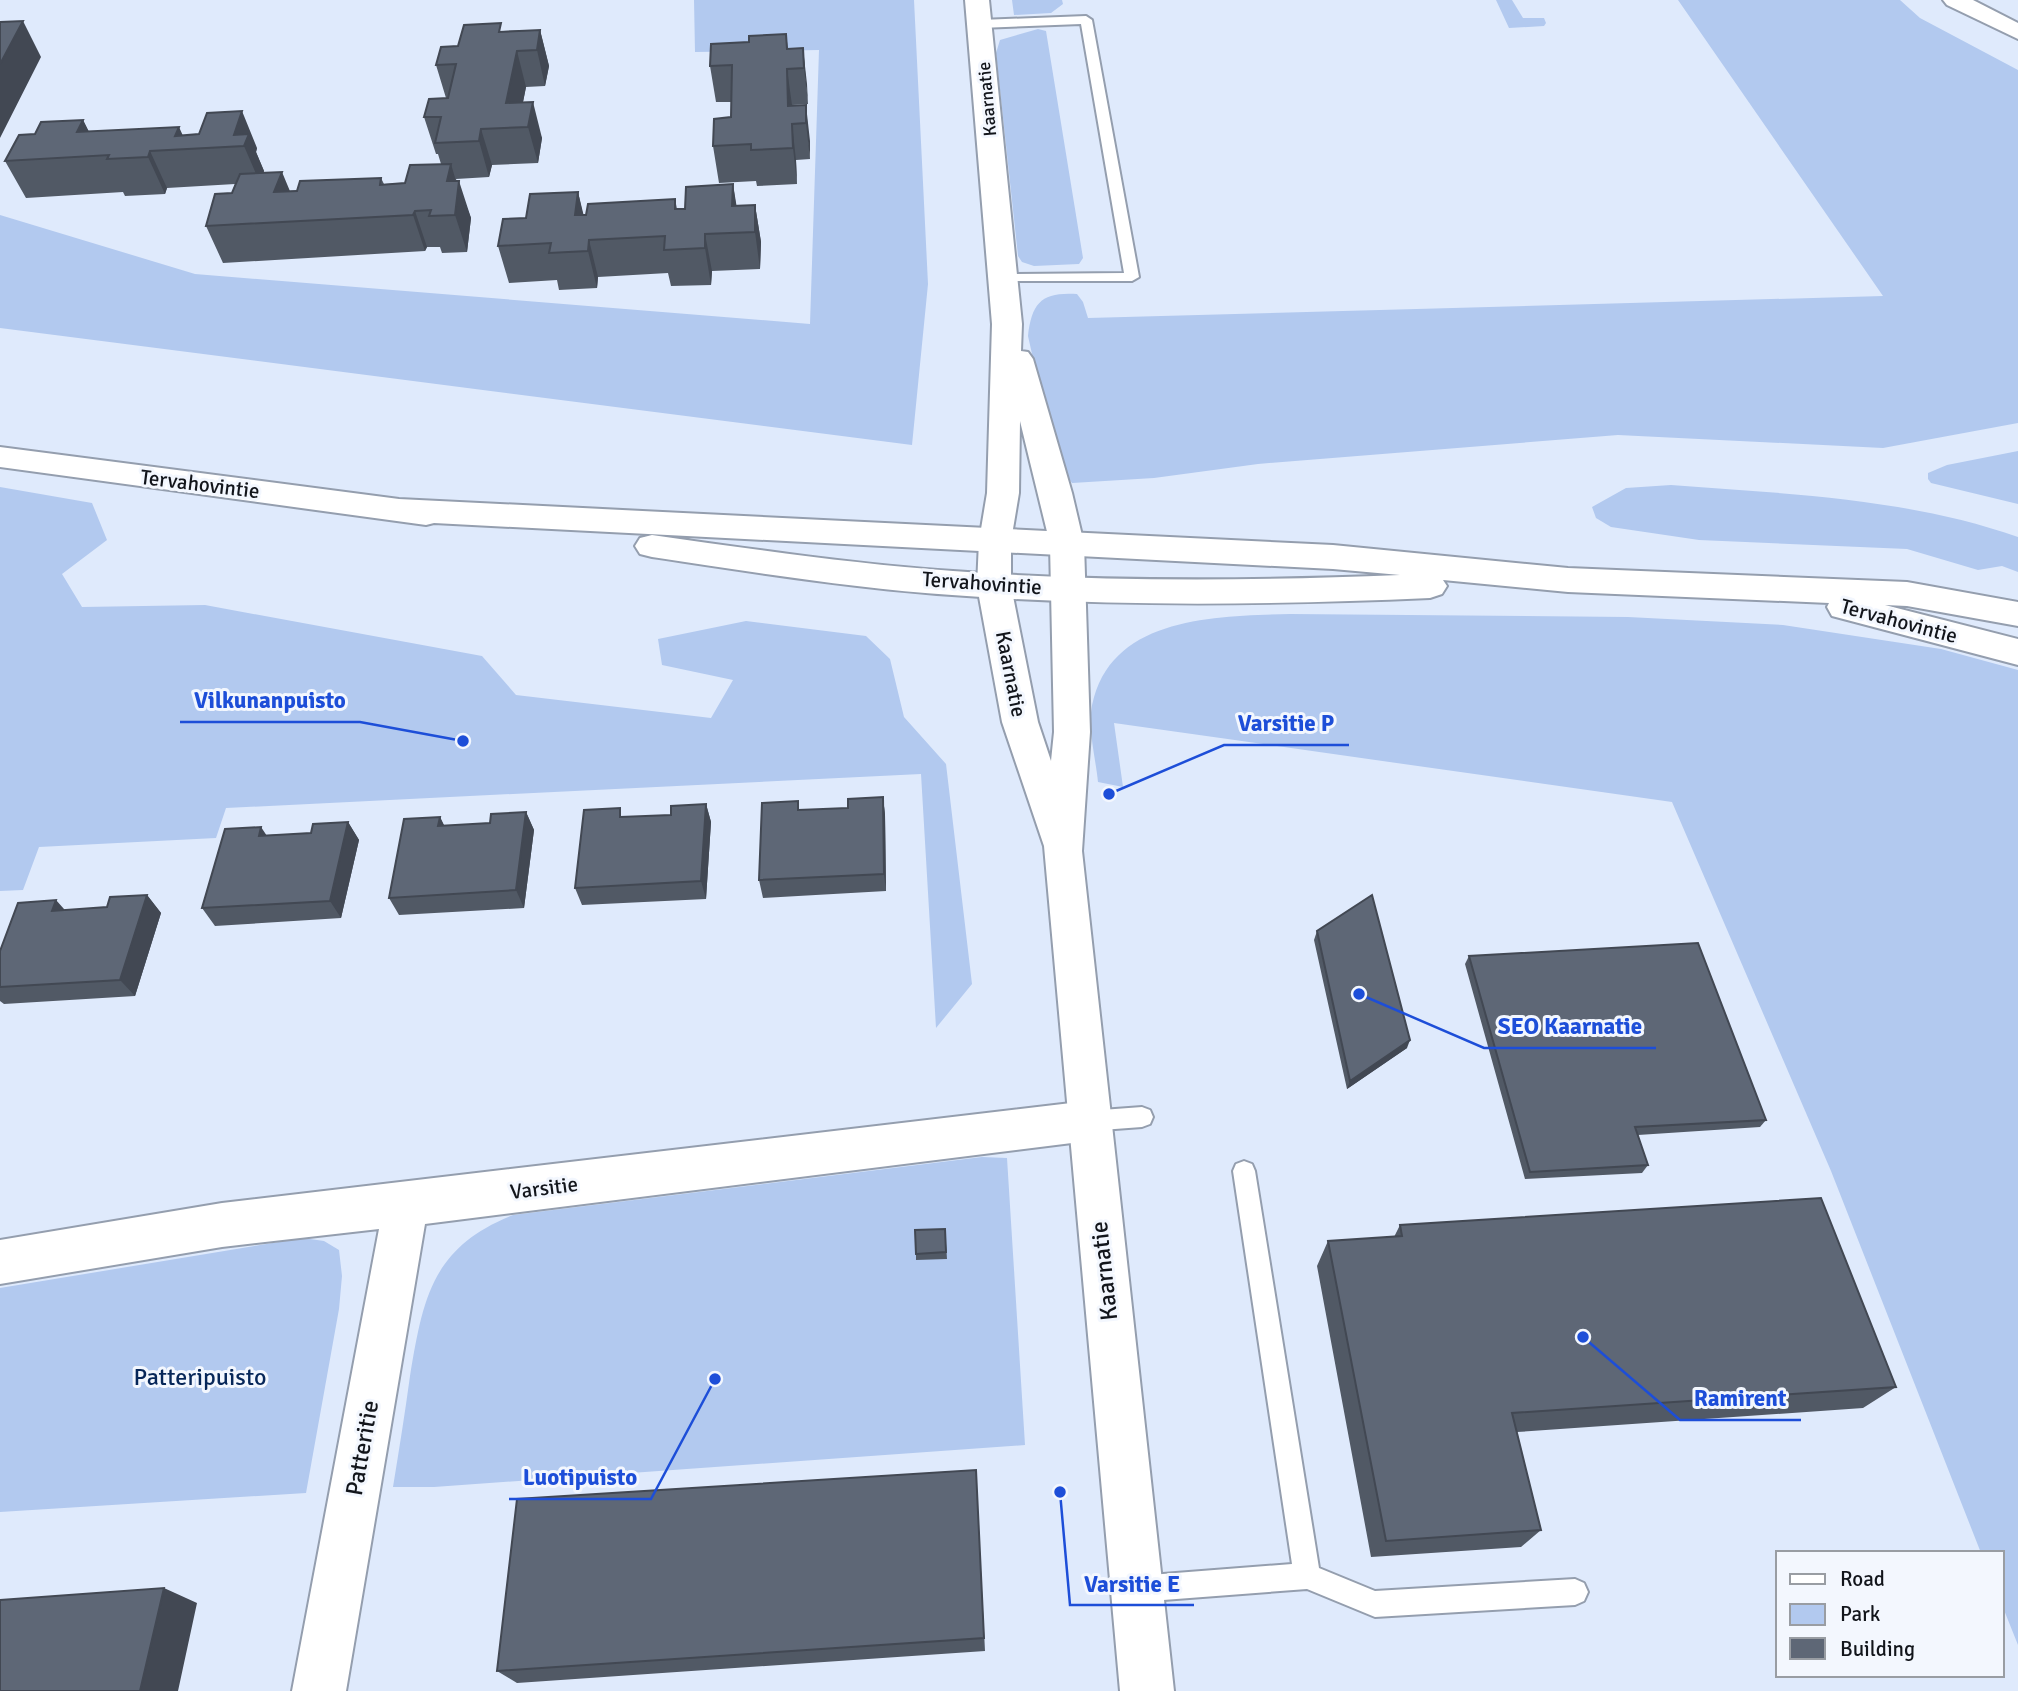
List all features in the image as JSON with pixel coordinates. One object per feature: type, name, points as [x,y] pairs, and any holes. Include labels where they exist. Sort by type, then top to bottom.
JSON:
[{"type":"main road","points":[[1955,0],[2018,32]]},
{"type":"main road","name":"Kaarnatie","points":[[978,12],[1007,324],[1003,493],[995,541],[994,586],[1020,722],[1063,851]]},
{"type":"main road","name":"Kaarnatie","points":[[1007,324],[1056,492],[1067,544],[1072,732],[1063,851],[1147,1691]]},
{"type":"main road","name":"Tervahovintie","points":[[0,457],[401,510],[738,559],[994,586],[1320,592],[1568,580]]},
{"type":"main road","name":"Tervahovintie","points":[[401,510],[1333,557],[1568,580],[1907,594],[2018,614]]},
{"type":"main road","name":"Tervahovintie","points":[[1781,590],[2018,652]]},
{"type":"main road","name":"Varsitie","points":[[0,1262],[222,1225],[1088,1121]]},
{"type":"main road","name":"Patteritie","points":[[319,1691],[406,1205]]},
{"type":"lane","points":[[978,12],[1086,20],[1132,277],[1004,278]]},
{"type":"lane","points":[[1088,1121],[1142,1117]]},
{"type":"lane","points":[[1244,1171],[1307,1576]]},
{"type":"lane","points":[[1136,1589],[1307,1576],[1375,1604],[1575,1592]]},
{"type":"green space","points":[[694,0],[914,0],[928,284],[912,445],[0,328],[0,215],[195,274],[810,324],[819,50],[695,52]]},
{"type":"green space","points":[[1012,0],[1062,0],[1063,4],[1051,13],[1014,15]]},
{"type":"green space","points":[[1496,0],[1512,0],[1523,18],[1544,18],[1546,23],[1544,26],[1509,28]]},
{"type":"green space","points":[[1678,0],[1900,0],[1920,18],[2018,70],[2018,423],[1883,448],[1618,435],[1258,464],[1154,478],[1072,483],[1056,461],[1028,336],[1036,307],[1047,297],[1055,295],[1077,294],[1083,302],[1088,318],[1883,296]]},
{"type":"green space","points":[[1038,29],[1046,31],[1083,258],[1079,264],[1034,266],[1022,262],[1018,256],[996,53],[1000,40]]},
{"type":"green space","points":[[2018,451],[2018,504],[1931,483],[1928,479],[1928,473],[1947,465]]},
{"type":"green space","points":[[1671,485],[1847,500],[1976,524],[2018,537],[2018,572],[2002,566],[1978,570],[1907,549],[1699,540],[1611,527],[1596,518],[1592,507],[1626,488]]},
{"type":"green space","points":[[0,487],[92,503],[107,540],[62,574],[82,607],[205,605],[482,656],[516,695],[711,718],[733,680],[662,665],[658,639],[746,621],[866,636],[890,659],[904,717],[946,764],[972,984],[936,1028],[921,774],[226,808],[216,838],[39,847],[23,890],[0,891]]},
{"type":"green space","points":[[1290,614],[1628,617],[1783,625],[1941,649],[2018,670],[2018,1645],[2004,1610],[2004,1551],[1980,1551],[1831,1171],[1672,802],[1114,723],[1123,787],[1098,782],[1091,713],[1100,681],[1117,657],[1140,640],[1167,628],[1229,617]]},
{"type":"green space","points":[[982,1157],[1007,1158],[1025,1445],[434,1487],[393,1487],[415,1348],[427,1299],[448,1259],[486,1228],[513,1215]]},
{"type":"green space","name":"Patteripuisto","points":[[303,1238],[324,1241],[339,1250],[342,1276],[339,1309],[306,1493],[0,1512],[0,1288]]},
{"type":"building","points":[[23,21],[0,64],[0,22]]},
{"type":"building","points":[[501,23],[499,32],[540,30],[537,50],[517,51],[506,103],[533,102],[528,127],[481,129],[479,141],[435,143],[441,117],[424,117],[429,99],[448,98],[456,64],[436,65],[441,47],[458,46],[464,25]]},
{"type":"building","points":[[786,34],[787,49],[803,48],[804,68],[787,69],[788,106],[806,105],[806,123],[792,124],[793,148],[751,150],[751,144],[713,146],[714,119],[731,117],[732,65],[710,66],[711,44],[749,42],[749,36]]},
{"type":"building","points":[[242,111],[234,135],[249,134],[244,146],[150,151],[148,157],[107,159],[109,155],[5,161],[19,135],[35,134],[41,122],[83,120],[77,132],[179,127],[175,136],[199,134],[207,113]]},
{"type":"building","points":[[451,164],[447,181],[459,181],[455,215],[429,216],[431,210],[415,211],[413,215],[206,226],[215,194],[232,193],[240,174],[282,172],[274,192],[297,191],[300,181],[381,178],[380,185],[405,183],[410,165]]},
{"type":"building","points":[[733,184],[732,206],[755,205],[755,232],[705,234],[705,248],[664,250],[665,236],[589,240],[588,251],[549,253],[551,243],[498,246],[503,219],[526,218],[530,194],[578,192],[575,215],[586,215],[588,204],[675,199],[675,209],[685,209],[686,187]]},
{"type":"building","points":[[883,797],[884,874],[759,880],[762,803],[798,801],[798,810],[848,808],[848,799]]},
{"type":"building","points":[[706,804],[701,881],[575,888],[584,810],[620,808],[620,817],[671,815],[671,806]]},
{"type":"building","points":[[526,812],[516,890],[389,898],[404,819],[440,817],[438,826],[490,823],[491,814]]},
{"type":"building","points":[[348,822],[330,901],[202,908],[225,829],[261,827],[259,836],[311,833],[313,824]]},
{"type":"building","points":[[147,895],[120,980],[0,987],[0,951],[18,903],[56,900],[52,911],[107,907],[110,897]]},
{"type":"building","points":[[1372,895],[1410,1040],[1350,1081],[1317,931]]},
{"type":"building","points":[[1698,943],[1766,1120],[1635,1127],[1648,1165],[1530,1172],[1469,956]]},
{"type":"building","points":[[1821,1198],[1896,1387],[1512,1413],[1541,1530],[1386,1541],[1328,1241],[1402,1236],[1400,1225]]},
{"type":"building","points":[[945,1229],[946,1252],[916,1254],[915,1230]]},
{"type":"building","points":[[976,1470],[984,1638],[497,1671],[517,1499]]},
{"type":"building","points":[[164,1588],[140,1691],[0,1691],[0,1600]]},
{"type":"place","name":"Vilkunanpuisto","points":[[463,741]]},
{"type":"place","name":"Varsitie P","points":[[1109,794]]},
{"type":"place","name":"SEO Kaarnatie","points":[[1359,994]]},
{"type":"place","name":"Ramirent","points":[[1583,1337]]},
{"type":"place","name":"Luotipuisto","points":[[715,1379]]},
{"type":"place","name":"Varsitie E","points":[[1060,1492]]}]
